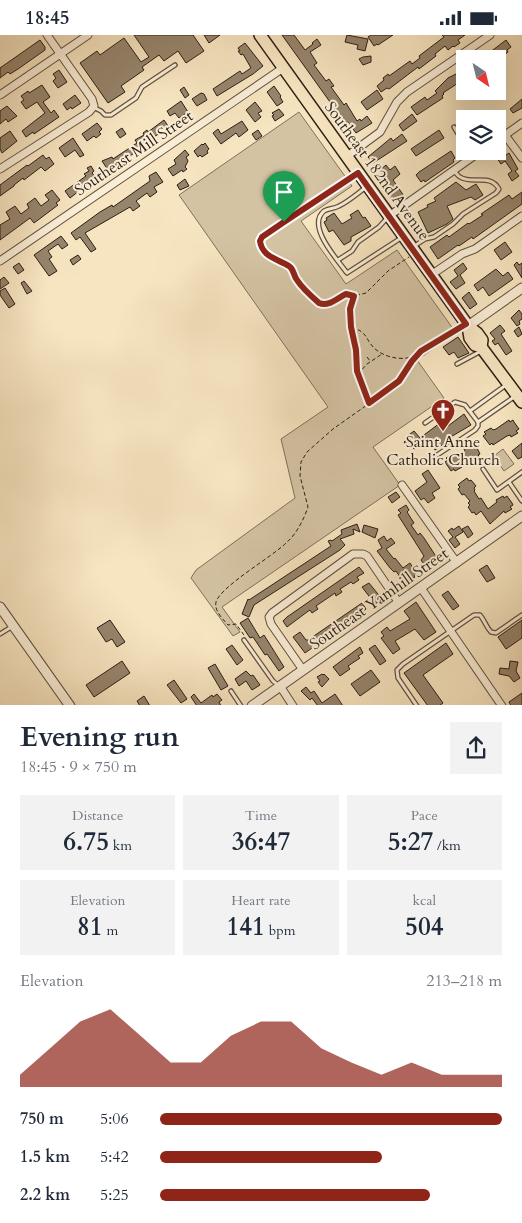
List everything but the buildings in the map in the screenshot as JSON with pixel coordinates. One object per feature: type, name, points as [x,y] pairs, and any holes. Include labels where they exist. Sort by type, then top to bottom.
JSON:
[{"type":"main road","name":"Southeast 182nd Avenue","points":[[260,35],[467,325],[470,338],[475,345],[482,348],[519,399]]},
{"type":"street","points":[[0,169],[89,112],[93,107],[92,99],[47,35]]},
{"type":"street","points":[[0,95],[88,35]]},
{"type":"street","points":[[346,157],[380,132],[397,102],[407,92],[490,35]]},
{"type":"street","name":"Southeast Mill Street","points":[[0,261],[283,68]]},
{"type":"street","points":[[506,134],[522,123]]},
{"type":"street","points":[[506,136],[522,158]]},
{"type":"street","points":[[389,216],[454,170],[465,160]]},
{"type":"street","points":[[431,275],[457,257],[476,249],[522,216]]},
{"type":"street","points":[[467,325],[522,288]]},
{"type":"street","points":[[402,485],[457,563]]},
{"type":"street","name":"Southeast Yamhill Street","points":[[252,705],[522,516]]},
{"type":"street","points":[[303,670],[271,624],[269,617],[354,555],[363,554],[367,557],[399,603]]},
{"type":"street","points":[[421,588],[502,705]]},
{"type":"street","points":[[0,607],[70,705]]},
{"type":"street","points":[[280,686],[293,705]]},
{"type":"lane","points":[[93,107],[104,115],[111,115],[136,98],[142,87],[175,65]]},
{"type":"lane","points":[[413,250],[425,239],[440,233],[499,189],[496,183],[487,180],[460,178],[454,170]]},
{"type":"lane","points":[[368,187],[338,207],[323,212],[318,220],[320,234],[347,273],[403,236]]},
{"type":"lane","points":[[338,260],[352,251],[358,242],[379,227],[389,216]]},
{"type":"lane","points":[[456,364],[472,357],[482,348]]},
{"type":"lane","points":[[470,411],[508,383]]},
{"type":"lane","points":[[478,422],[519,399]]},
{"type":"lane","points":[[425,423],[455,403],[465,405],[478,422],[475,430],[428,461]]},
{"type":"lane","points":[[483,469],[497,489],[522,472]]},
{"type":"lane","points":[[509,482],[522,501]]},
{"type":"lane","points":[[418,705],[398,678],[396,670],[450,630],[474,615],[480,615],[491,633],[496,633],[522,615]]},
{"type":"lane","points":[[0,635],[13,626]]},
{"type":"lane","points":[[244,640],[273,681],[280,686]]},
{"type":"lane","points":[[231,691],[241,705]]},
{"type":"path","points":[[358,173],[262,237],[260,245],[266,254],[291,267],[297,281],[323,305],[346,294],[354,296],[366,293],[413,250]]},
{"type":"path","points":[[354,296],[350,309],[351,327],[356,350],[358,374],[369,403]]},
{"type":"path","points":[[244,640],[245,637],[237,625],[234,623],[228,625],[218,612],[217,600],[226,589],[290,540],[308,507],[300,476],[300,464],[304,456],[332,429],[399,381],[416,356],[467,325]]},
{"type":"path","points":[[351,327],[362,331],[374,347],[383,353],[397,358],[416,356]]},
{"type":"path","points":[[358,374],[370,361],[383,353]]},
{"type":"path","points":[[367,357],[370,361]]},
{"type":"shaded area","points":[[299,112],[352,186],[301,221],[346,284],[397,250],[456,333],[417,360],[444,398],[373,447],[400,485],[222,607],[240,632],[233,636],[191,578],[196,570],[295,498],[281,439],[328,407],[179,195]]},
{"type":"shaded area","points":[[503,449],[514,464],[504,471],[494,456]]},
{"type":"place","name":"Saint Anne Catholic Church","points":[[443,432]]},
{"type":"route","points":[[358,173],[466,324],[421,351],[399,381],[369,403],[366,399],[356,365],[356,350],[350,313],[354,296],[347,294],[330,303],[321,305],[297,281],[291,267],[266,254],[260,245],[260,240],[284,222],[358,173]]}]
